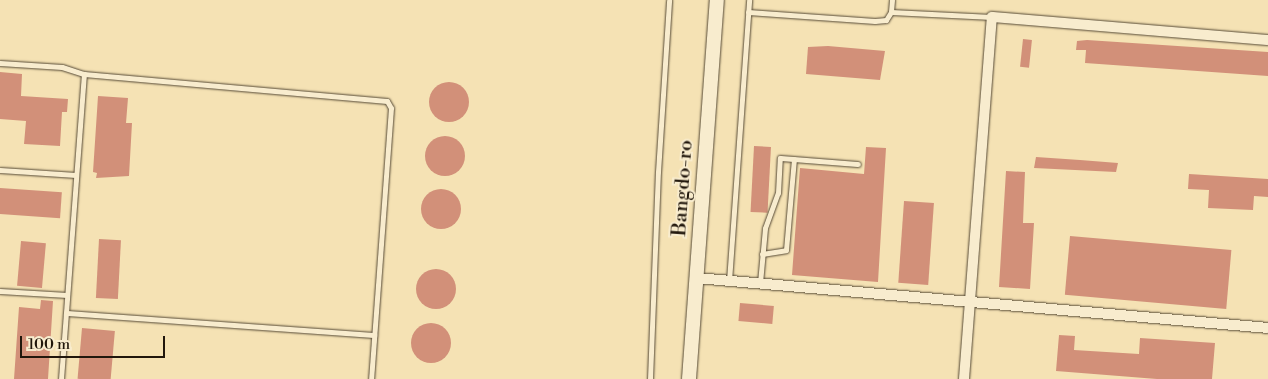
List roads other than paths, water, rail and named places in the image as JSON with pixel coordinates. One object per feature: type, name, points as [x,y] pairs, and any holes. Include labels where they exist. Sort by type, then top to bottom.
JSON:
[{"type":"street","name":"Bangdo-ro","points":[[689,379],[717,0]]},
{"type":"street","points":[[964,379],[992,17],[1268,40]]},
{"type":"street","points":[[696,278],[1268,328]]},
{"type":"lane","points":[[650,379],[670,0]]},
{"type":"lane","points":[[729,281],[749,0]]},
{"type":"lane","points":[[748,12],[875,21],[886,20],[891,12],[892,0]]},
{"type":"lane","points":[[891,12],[992,17]]},
{"type":"lane","points":[[0,63],[62,67],[84,74],[387,101],[391,108],[371,379]]},
{"type":"lane","points":[[61,379],[84,74]]},
{"type":"lane","points":[[760,284],[765,228],[778,193],[780,158],[858,164]]},
{"type":"lane","points":[[762,254],[776,254],[786,250],[794,159]]},
{"type":"lane","points":[[0,170],[76,175]]},
{"type":"lane","points":[[0,291],[67,295]]},
{"type":"lane","points":[[66,313],[374,335]]}]
